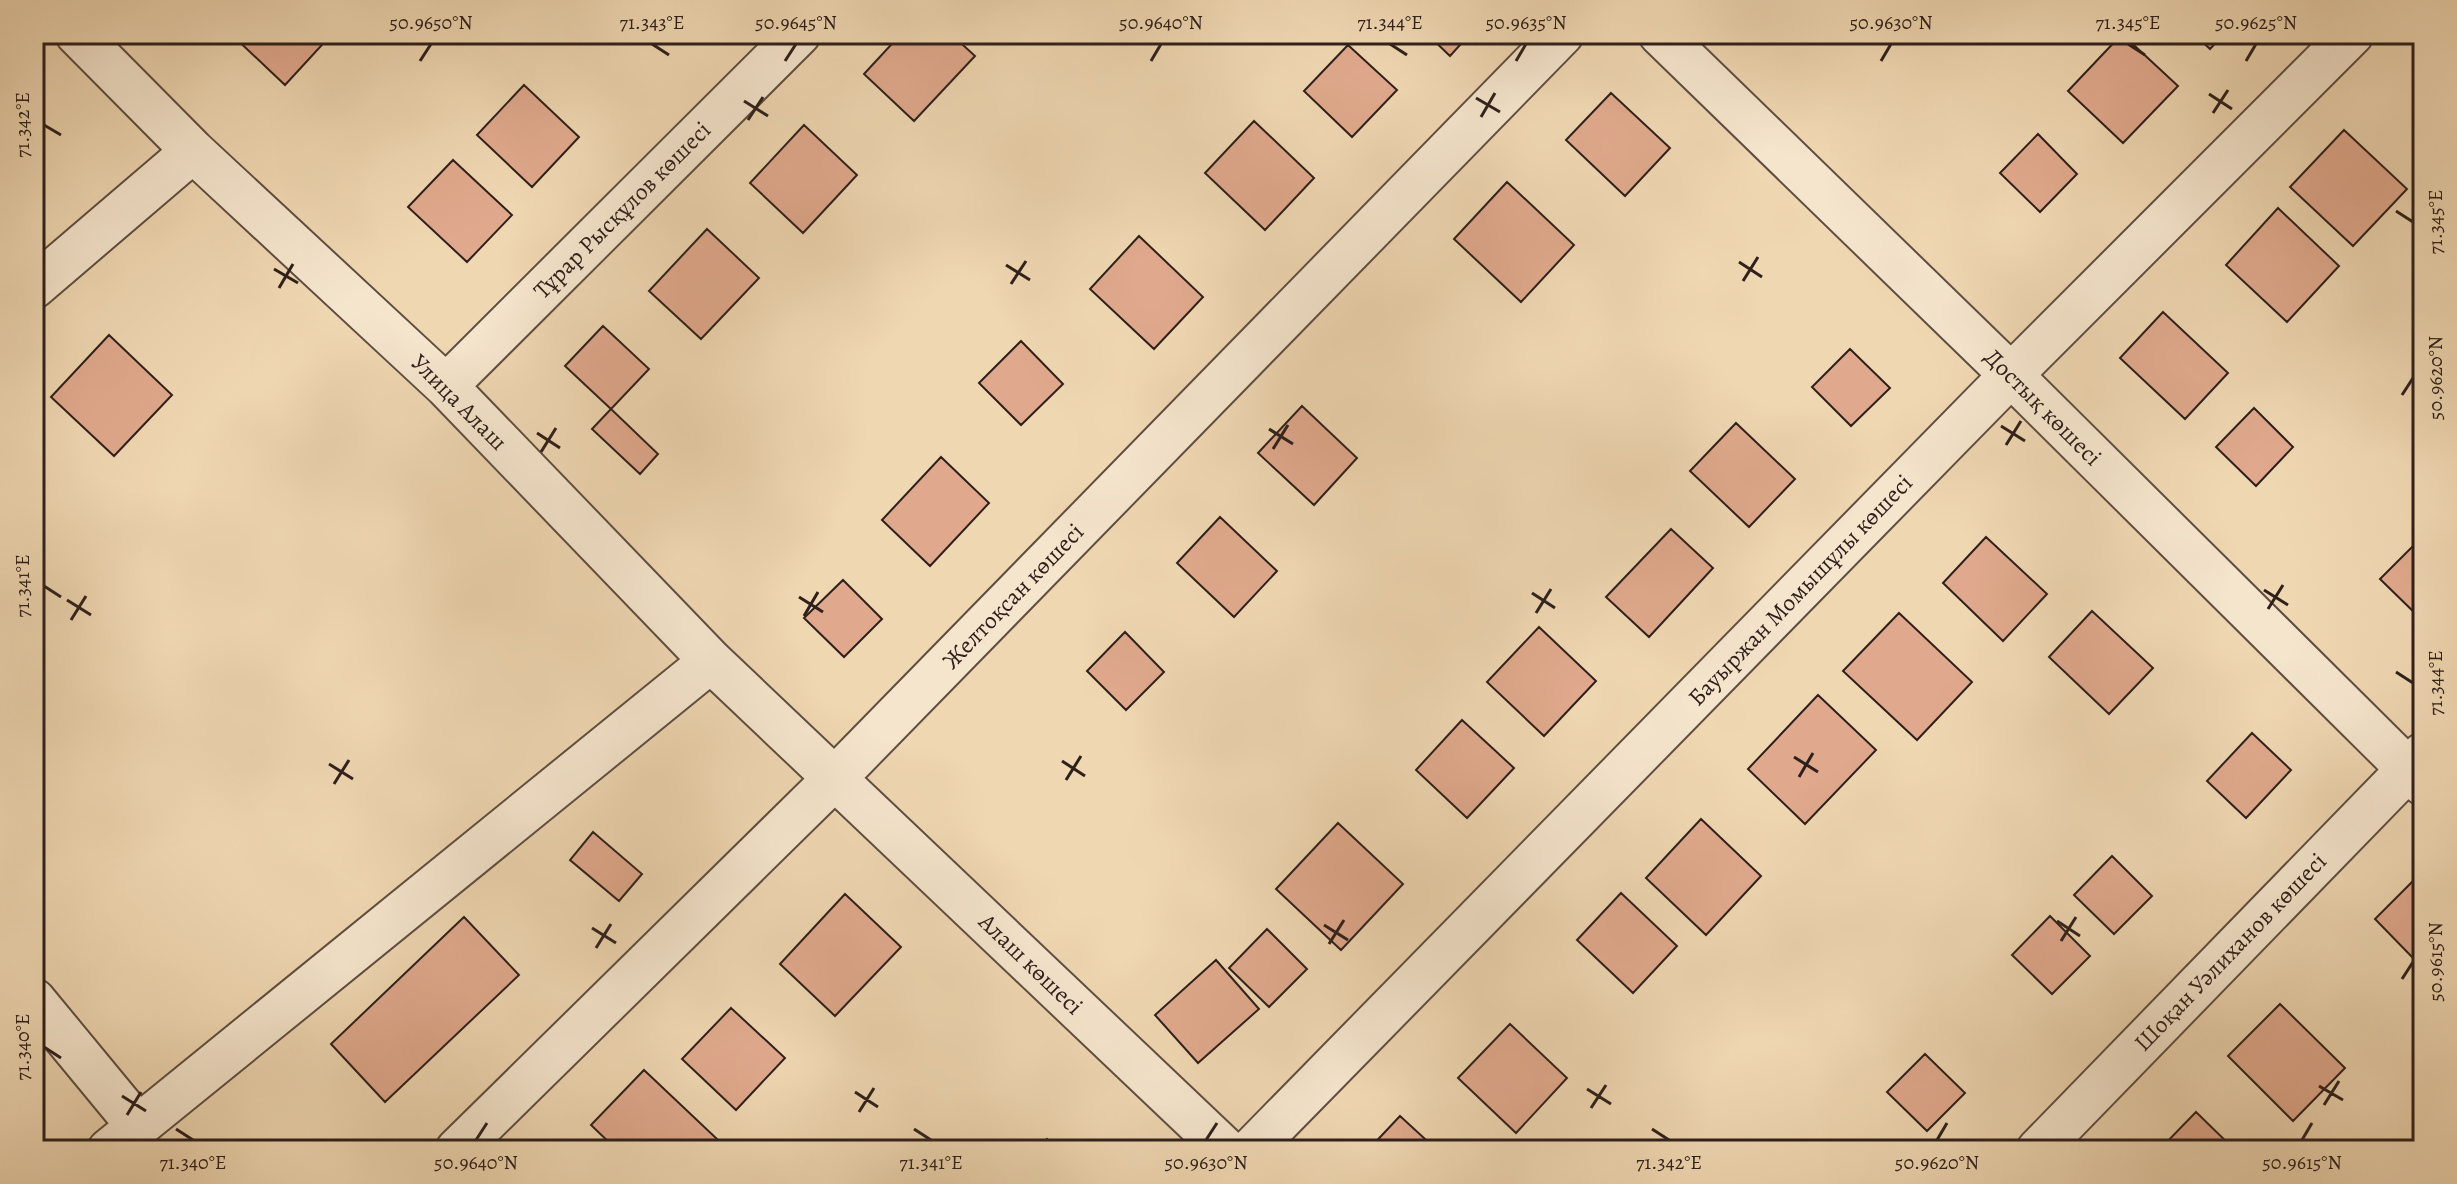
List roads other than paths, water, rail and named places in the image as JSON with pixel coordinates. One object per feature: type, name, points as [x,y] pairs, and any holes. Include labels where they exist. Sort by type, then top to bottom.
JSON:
[{"type":"street","name":"Улица Алаш","points":[[77,34],[193,151],[446,386],[711,661],[835,778]]},
{"type":"street","name":"Тұрар Рысқұлов көшесі","points":[[446,386],[799,34]]},
{"type":"street","name":"Желтоқсан көшесі","points":[[457,1150],[835,778],[1562,34]]},
{"type":"street","name":"Достық көшесі","points":[[1660,34],[2418,769]]},
{"type":"street","name":"Бауыржан Момышұлы көшесі","points":[[1251,1150],[2011,375],[2352,34]]},
{"type":"street","points":[[34,287],[193,151]]},
{"type":"street","points":[[34,1000],[123,1138],[711,661]]},
{"type":"street","name":"Шоқан Уәлиханов көшесі","points":[[2038,1150],[2418,769]]},
{"type":"street","name":"Алаш көшесі","points":[[835,778],[1226,1150]]}]
